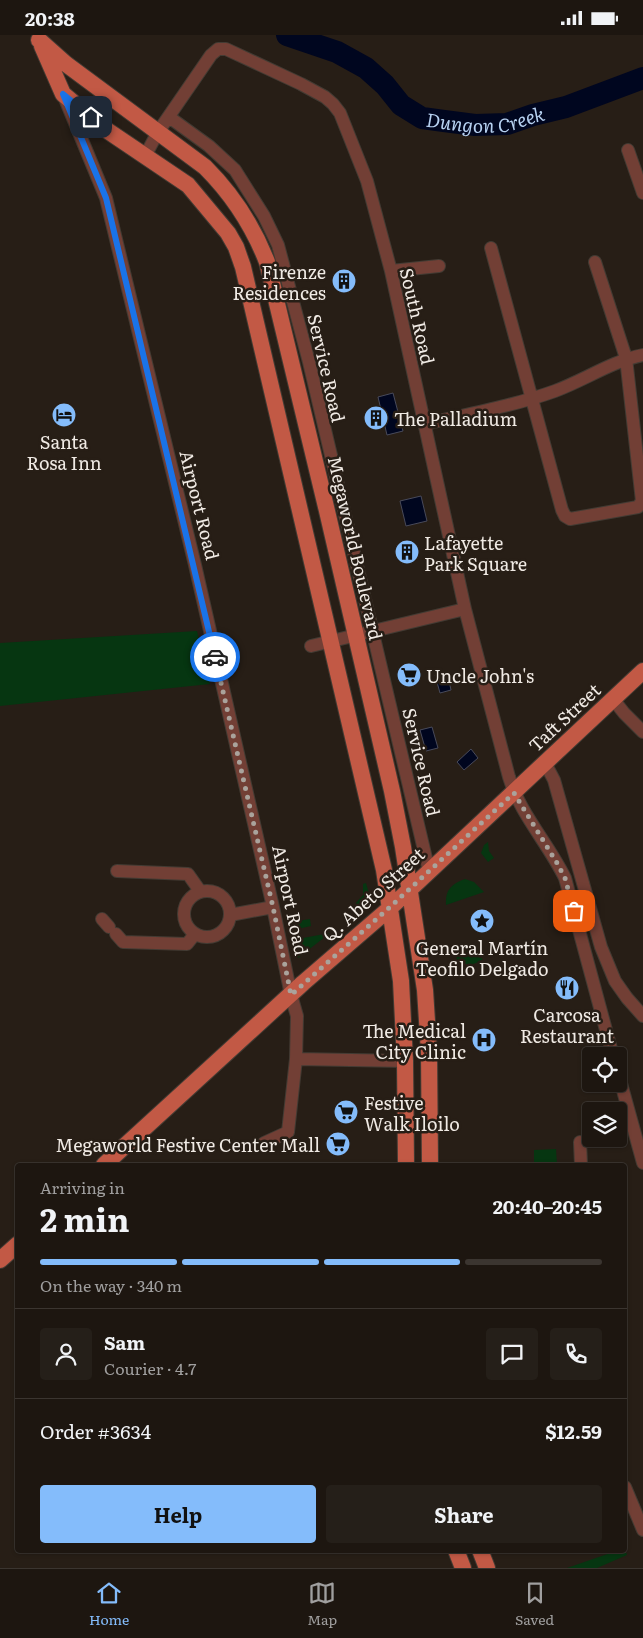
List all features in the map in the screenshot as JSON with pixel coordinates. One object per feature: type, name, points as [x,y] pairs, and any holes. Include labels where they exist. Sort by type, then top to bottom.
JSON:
[{"type":"main road","name":"Airport Road","points":[[38,38],[63,94]]},
{"type":"main road","name":"Megaworld Boulevard","points":[[38,38],[66,63],[206,167],[236,201],[259,242],[267,263],[356,636],[400,832],[424,976],[429,1052],[430,1163]]},
{"type":"main road","points":[[63,94],[105,129],[177,176],[196,194],[228,233],[236,247],[243,267],[376,838],[390,907],[400,977],[405,1061],[406,1163]]},
{"type":"main road","points":[[196,194],[192,180],[195,174],[201,171],[214,176]]},
{"type":"main road","points":[[315,573],[322,582],[331,584],[337,576],[339,565]]},
{"type":"main road","name":"Taft Street","points":[[514,793],[643,671]]},
{"type":"main road","points":[[344,699],[348,686],[352,682],[364,686],[369,693]]},
{"type":"main road","name":"Q. Abeto Street","points":[[106,1163],[514,793]]},
{"type":"main road","points":[[376,838],[381,844],[391,846],[399,837],[400,832]]},
{"type":"main road","points":[[400,977],[404,968],[412,965],[419,968],[424,976]]},
{"type":"main road","points":[[0,1260],[15,1247]]},
{"type":"main road","points":[[457,1553],[463,1568]]},
{"type":"main road","points":[[481,1553],[487,1568]]},
{"type":"street","name":"South Road","points":[[145,156],[158,132],[211,55],[218,49],[226,49],[325,97],[340,113],[367,181],[391,271],[465,609],[514,793],[565,878],[611,1047]]},
{"type":"street","name":"Airport Road","points":[[63,94],[106,198],[192,557],[297,1016],[296,1059],[288,1132],[264,1143]]},
{"type":"street","name":"Service Road","points":[[169,117],[209,146],[234,171],[264,215],[278,245],[309,362],[429,871]]},
{"type":"street","points":[[628,150],[643,193]]},
{"type":"street","points":[[491,248],[562,510],[565,516],[570,519],[638,507],[642,501],[626,359],[595,262]]},
{"type":"street","points":[[391,271],[439,266]]},
{"type":"street","points":[[425,424],[533,398],[572,385],[626,359],[643,355]]},
{"type":"street","points":[[312,646],[465,609]]},
{"type":"street","points":[[613,699],[643,732]]},
{"type":"street","points":[[545,763],[554,780],[602,947],[615,981],[627,998],[643,1015]]},
{"type":"street","points":[[117,871],[188,874],[200,891]]},
{"type":"street","points":[[200,891],[216,891],[228,901],[230,915],[224,930],[217,935],[202,937],[195,934],[185,923],[184,907],[200,891]]},
{"type":"street","points":[[230,915],[273,907]]},
{"type":"street","points":[[109,927],[123,942],[187,944],[195,934]]},
{"type":"street","points":[[296,1059],[405,1061]]},
{"type":"street","points":[[623,1092],[643,1163]]},
{"type":"street","points":[[580,1142],[581,1163]]},
{"type":"street","points":[[627,1492],[643,1530]]},
{"type":"green space","points":[[197,631],[210,684],[0,706],[0,643]]},
{"type":"green space","points":[[488,842],[489,851],[494,858],[488,862],[481,853],[484,845]]},
{"type":"green space","points":[[465,879],[474,882],[484,892],[446,905],[450,888]]},
{"type":"green space","points":[[366,883],[370,897],[357,907],[356,903],[363,895],[363,884]]},
{"type":"green space","points":[[310,919],[311,926],[293,930],[291,922]]},
{"type":"green space","points":[[330,933],[298,958],[296,956],[292,940]]},
{"type":"green space","points":[[453,945],[483,959],[473,964],[460,962],[457,960]]},
{"type":"green space","points":[[556,1149],[557,1163],[534,1163],[534,1150]]},
{"type":"green space","points":[[610,1553],[626,1553],[627,1555],[597,1568],[567,1568]]},
{"type":"water","points":[[393,393],[403,431],[387,435],[378,397]]},
{"type":"water","points":[[421,496],[427,521],[406,526],[400,501]]},
{"type":"water","points":[[447,672],[451,690],[440,693],[435,675]]},
{"type":"water","points":[[432,727],[438,748],[426,751],[420,730]]},
{"type":"water","points":[[471,749],[478,758],[464,770],[457,762]]},
{"type":"waterway","name":"Dungon Creek","points":[[287,35],[337,52],[366,68],[385,85],[401,105],[422,118],[475,125],[507,124],[566,107],[643,78]]},
{"type":"way so far","points":[[215,657],[273,907],[291,995],[514,793],[565,878],[574,911]]},
{"type":"place","name":"Firenze Residences","points":[[344,281]]},
{"type":"place","name":"Santa Rosa Inn","points":[[64,415]]},
{"type":"place","name":"The Palladium","points":[[376,418]]},
{"type":"place","name":"Lafayette Park Square","points":[[407,552]]},
{"type":"place","name":"Uncle John's","points":[[409,675]]},
{"type":"place","name":"General Martín Teofilo Delgado","points":[[482,921]]},
{"type":"place","name":"Carcosa Restaurant","points":[[567,988]]},
{"type":"place","name":"The Medical City Clinic","points":[[484,1040]]},
{"type":"place","name":"Festive Walk Iloilo","points":[[346,1112]]},
{"type":"place","name":"Megaworld Festive Center Mall","points":[[338,1144]]},
{"type":"route","points":[[91,117],[63,94],[106,198],[215,657]]}]
